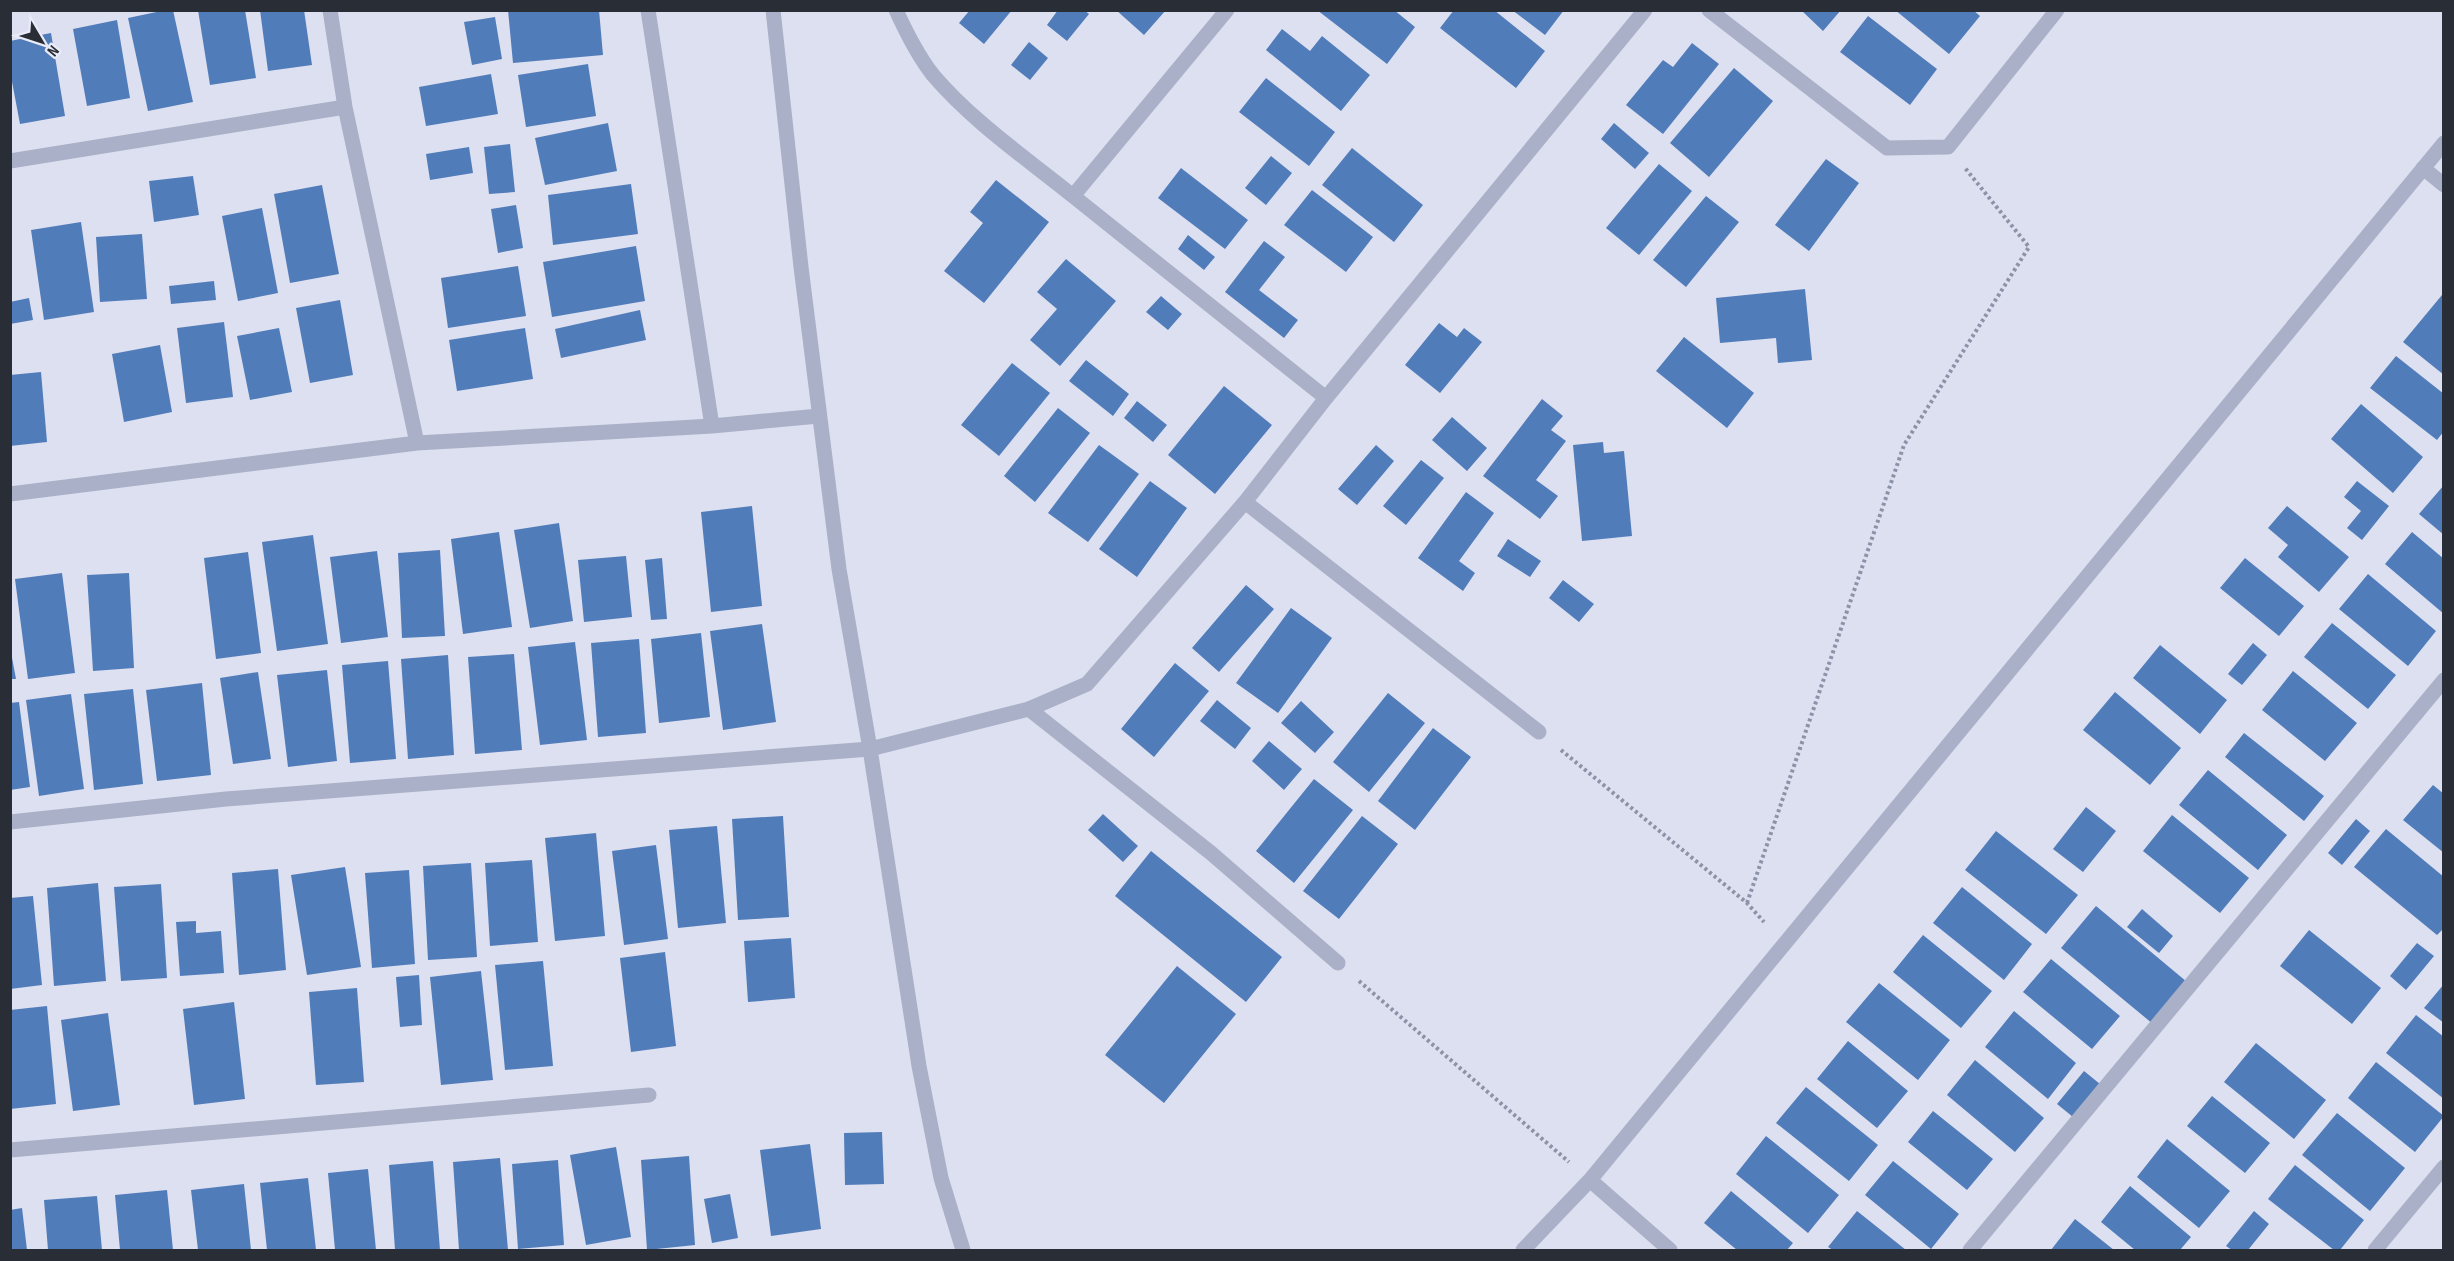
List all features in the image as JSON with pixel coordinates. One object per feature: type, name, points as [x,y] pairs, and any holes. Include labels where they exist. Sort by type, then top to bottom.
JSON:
[{"type":"street","points":[[330,10],[345,107],[417,443]]},
{"type":"street","points":[[648,10],[712,426]]},
{"type":"street","points":[[773,10],[819,416],[839,569],[870,749],[919,1066],[940,1178],[963,1251]]},
{"type":"street","points":[[896,10],[927,65],[969,111],[1326,398]]},
{"type":"street","points":[[1073,196],[1227,10]]},
{"type":"street","points":[[10,822],[237,798],[870,749],[1029,709],[1087,684],[1245,502],[1326,398],[1645,10]]},
{"type":"street","points":[[1709,10],[1887,148],[1948,147],[2057,10]]},
{"type":"street","points":[[10,161],[345,107]]},
{"type":"street","points":[[1523,1251],[1590,1180],[2444,143]]},
{"type":"street","points":[[2423,168],[2444,186]]},
{"type":"street","points":[[10,494],[417,443],[712,426],[819,416]]},
{"type":"street","points":[[1245,502],[1539,732]]},
{"type":"street","points":[[1970,1251],[2444,680]]},
{"type":"street","points":[[1029,709],[1211,853],[1338,963]]},
{"type":"street","points":[[10,1150],[649,1095]]},
{"type":"street","points":[[2375,1251],[2444,1167]]},
{"type":"street","points":[[1590,1180],[1670,1251]]},
{"type":"path","points":[[1747,903],[1904,446],[2029,247],[1948,147]]},
{"type":"path","points":[[1539,732],[1747,903],[1785,944]]},
{"type":"path","points":[[1338,963],[1590,1180]]},
{"type":"building","points":[[173,10],[193,102],[148,111],[128,18]]},
{"type":"building","points":[[198,10],[245,10],[256,78],[210,85]]},
{"type":"building","points":[[260,10],[304,10],[312,65],[268,71]]},
{"type":"building","points":[[508,10],[599,10],[603,55],[513,63]]},
{"type":"building","points":[[970,10],[1012,10],[984,44],[959,23]]},
{"type":"building","points":[[1058,10],[1084,10],[1089,14],[1067,41],[1047,25]]},
{"type":"building","points":[[1116,10],[1166,10],[1144,35]]},
{"type":"building","points":[[1317,10],[1394,10],[1415,27],[1387,64]]},
{"type":"building","points":[[1454,10],[1494,10],[1545,51],[1516,88],[1440,28]]},
{"type":"building","points":[[1512,10],[1564,10],[1545,35]]},
{"type":"building","points":[[1801,10],[1841,10],[1823,31]]},
{"type":"building","points":[[1895,10],[1973,10],[1980,16],[1949,54]]},
{"type":"building","points":[[1868,16],[1937,69],[1910,105],[1840,52]]},
{"type":"building","points":[[495,17],[502,59],[472,65],[464,22]]},
{"type":"building","points":[[117,20],[130,98],[87,106],[73,29]]},
{"type":"building","points":[[1282,29],[1310,51],[1322,36],[1370,75],[1341,111],[1266,50]]},
{"type":"building","points":[[51,33],[65,116],[20,124],[10,71],[10,41]]},
{"type":"building","points":[[1029,42],[1048,58],[1030,80],[1011,65]]},
{"type":"building","points":[[1692,43],[1719,64],[1663,134],[1626,105],[1663,60],[1673,67]]},
{"type":"building","points":[[588,64],[596,116],[526,127],[518,75]]},
{"type":"building","points":[[1734,68],[1773,101],[1709,177],[1670,143]]},
{"type":"building","points":[[491,74],[498,114],[426,126],[419,87]]},
{"type":"building","points":[[1266,78],[1335,132],[1309,166],[1239,112]]},
{"type":"building","points":[[608,123],[617,171],[545,185],[535,138]]},
{"type":"building","points":[[1614,123],[1649,153],[1635,169],[1601,139]]},
{"type":"building","points":[[510,144],[515,192],[489,194],[484,147]]},
{"type":"building","points":[[469,147],[473,173],[430,180],[426,154]]},
{"type":"building","points":[[1352,148],[1423,205],[1394,242],[1322,185]]},
{"type":"building","points":[[1271,156],[1292,173],[1266,205],[1245,188]]},
{"type":"building","points":[[1826,159],[1859,183],[1809,251],[1775,225]]},
{"type":"building","points":[[1659,164],[1692,191],[1639,255],[1606,228]]},
{"type":"building","points":[[1181,168],[1248,220],[1225,249],[1158,198]]},
{"type":"building","points":[[193,176],[199,215],[154,222],[149,181]]},
{"type":"building","points":[[996,180],[1049,222],[984,303],[944,271],[983,223],[970,212]]},
{"type":"building","points":[[631,184],[638,234],[553,245],[548,195]]},
{"type":"building","points":[[322,185],[339,274],[290,283],[274,194]]},
{"type":"building","points":[[1312,190],[1373,237],[1346,272],[1284,225]]},
{"type":"building","points":[[1706,196],[1739,222],[1686,287],[1653,260]]},
{"type":"building","points":[[516,205],[523,248],[498,253],[491,209]]},
{"type":"building","points":[[262,208],[278,293],[238,301],[222,216]]},
{"type":"building","points":[[81,222],[94,312],[44,320],[31,230]]},
{"type":"building","points":[[142,234],[147,299],[100,302],[96,237]]},
{"type":"building","points":[[1188,235],[1215,257],[1204,270],[1178,249]]},
{"type":"building","points":[[1264,241],[1285,257],[1259,290],[1298,320],[1284,338],[1225,292]]},
{"type":"building","points":[[636,246],[645,301],[552,317],[543,262]]},
{"type":"building","points":[[1066,259],[1116,301],[1060,366],[1030,340],[1057,309],[1037,292]]},
{"type":"building","points":[[518,266],[526,316],[448,328],[441,278]]},
{"type":"building","points":[[214,281],[216,300],[171,304],[169,286]]},
{"type":"building","points":[[1805,289],[1812,360],[1778,363],[1776,338],[1720,343],[1716,298]]},
{"type":"building","points":[[2442,295],[2444,296],[2444,375],[2403,342]]},
{"type":"building","points":[[1161,296],[1182,314],[1168,330],[1146,312]]},
{"type":"building","points":[[29,298],[33,320],[10,324],[10,302]]},
{"type":"building","points":[[340,300],[353,375],[310,383],[296,308]]},
{"type":"building","points":[[640,310],[646,340],[561,358],[555,329]]},
{"type":"building","points":[[224,322],[233,397],[186,403],[177,328]]},
{"type":"building","points":[[1439,323],[1457,337],[1464,328],[1482,342],[1440,393],[1405,365]]},
{"type":"building","points":[[279,328],[292,392],[250,400],[237,336]]},
{"type":"building","points":[[525,328],[533,379],[457,391],[449,340]]},
{"type":"building","points":[[1684,337],[1754,393],[1727,428],[1656,371]]},
{"type":"building","points":[[160,345],[172,412],[124,422],[112,354]]},
{"type":"building","points":[[2396,356],[2444,394],[2444,431],[2437,440],[2370,388]]},
{"type":"building","points":[[1086,360],[1129,394],[1113,416],[1069,381]]},
{"type":"building","points":[[1012,363],[1050,393],[999,456],[961,425]]},
{"type":"building","points":[[41,372],[47,442],[10,446],[10,375]]},
{"type":"building","points":[[1224,386],[1272,425],[1215,494],[1168,455]]},
{"type":"building","points":[[1542,399],[1563,416],[1551,430],[1566,441],[1536,480],[1558,496],[1540,519],[1483,476]]},
{"type":"building","points":[[1137,401],[1167,425],[1153,442],[1124,418]]},
{"type":"building","points":[[2361,404],[2423,457],[2393,493],[2331,439]]},
{"type":"building","points":[[1058,408],[1090,433],[1035,502],[1004,476]]},
{"type":"building","points":[[1452,417],[1487,448],[1467,471],[1432,440]]},
{"type":"building","points":[[1603,442],[1604,453],[1624,451],[1632,536],[1582,541],[1573,445]]},
{"type":"building","points":[[1099,445],[1139,474],[1088,542],[1048,513]]},
{"type":"building","points":[[1376,445],[1394,461],[1357,505],[1338,489]]},
{"type":"building","points":[[1421,460],[1444,478],[1406,525],[1383,506]]},
{"type":"building","points":[[1150,481],[1187,508],[1137,577],[1099,549]]},
{"type":"building","points":[[2357,481],[2389,506],[2362,540],[2347,528],[2361,511],[2344,497]]},
{"type":"building","points":[[2444,485],[2444,535],[2419,514]]},
{"type":"building","points":[[1466,492],[1494,513],[1459,561],[1475,573],[1463,591],[1418,558]]},
{"type":"building","points":[[752,506],[762,606],[711,612],[701,512]]},
{"type":"building","points":[[2287,506],[2349,557],[2319,592],[2278,557],[2288,545],[2268,528]]},
{"type":"building","points":[[559,523],[573,621],[530,628],[514,530]]},
{"type":"building","points":[[499,532],[512,627],[463,634],[451,539]]},
{"type":"building","points":[[2412,532],[2444,559],[2444,614],[2385,564]]},
{"type":"building","points":[[313,535],[328,644],[277,651],[262,542]]},
{"type":"building","points":[[1508,539],[1541,561],[1530,577],[1497,556]]},
{"type":"building","points":[[440,550],[445,636],[402,638],[398,553]]},
{"type":"building","points":[[377,551],[388,637],[341,643],[330,557]]},
{"type":"building","points":[[248,552],[261,653],[216,659],[204,558]]},
{"type":"building","points":[[626,556],[632,617],[584,622],[578,560]]},
{"type":"building","points":[[662,558],[667,619],[651,620],[645,560]]},
{"type":"building","points":[[2245,558],[2304,606],[2279,636],[2220,588]]},
{"type":"building","points":[[62,573],[75,673],[28,679],[15,579]]},
{"type":"building","points":[[129,573],[134,668],[93,671],[87,575]]},
{"type":"building","points":[[2368,574],[2436,631],[2408,666],[2339,609]]},
{"type":"building","points":[[1563,580],[1594,604],[1579,622],[1549,598]]},
{"type":"building","points":[[1246,585],[1274,609],[1219,672],[1192,648]]},
{"type":"building","points":[[1291,608],[1332,638],[1278,713],[1236,683]]},
{"type":"building","points":[[2332,623],[2396,675],[2368,709],[2304,657]]},
{"type":"building","points":[[762,624],[776,722],[723,730],[710,631]]},
{"type":"building","points":[[701,633],[710,717],[659,723],[651,639]]},
{"type":"building","points":[[639,639],[646,733],[598,737],[591,643]]},
{"type":"building","points":[[575,642],[587,740],[540,745],[528,647]]},
{"type":"building","points":[[2253,643],[2267,655],[2242,685],[2228,674]]},
{"type":"building","points":[[2160,645],[2227,700],[2200,734],[2133,678]]},
{"type":"building","points":[[10,647],[16,679],[10,679]]},
{"type":"building","points":[[514,654],[522,750],[475,754],[468,657]]},
{"type":"building","points":[[448,655],[454,755],[408,759],[401,659]]},
{"type":"building","points":[[388,661],[396,759],[350,763],[342,665]]},
{"type":"building","points":[[1175,663],[1209,691],[1154,757],[1121,729]]},
{"type":"building","points":[[327,670],[337,761],[288,767],[277,675]]},
{"type":"building","points":[[2293,671],[2357,723],[2325,761],[2262,710]]},
{"type":"building","points":[[258,672],[271,759],[233,764],[220,678]]},
{"type":"building","points":[[202,683],[211,775],[157,781],[146,690]]},
{"type":"building","points":[[133,689],[143,784],[94,790],[84,694]]},
{"type":"building","points":[[2115,692],[2181,748],[2150,785],[2083,730]]},
{"type":"building","points":[[1388,693],[1425,723],[1369,792],[1333,762]]},
{"type":"building","points":[[71,694],[84,789],[39,796],[26,700]]},
{"type":"building","points":[[1217,700],[1251,728],[1235,749],[1200,721]]},
{"type":"building","points":[[1301,701],[1334,732],[1315,753],[1281,723]]},
{"type":"building","points":[[19,702],[30,787],[10,790],[10,703]]},
{"type":"building","points":[[1433,728],[1471,757],[1415,830],[1378,801]]},
{"type":"building","points":[[2244,733],[2324,796],[2304,821],[2225,757]]},
{"type":"building","points":[[1269,741],[1302,769],[1284,790],[1252,761]]},
{"type":"building","points":[[2208,770],[2287,835],[2258,870],[2179,805]]},
{"type":"building","points":[[1314,779],[1353,810],[1294,883],[1256,851]]},
{"type":"building","points":[[2433,785],[2444,794],[2444,853],[2403,820]]},
{"type":"building","points":[[2086,807],[2116,831],[2083,872],[2053,849]]},
{"type":"building","points":[[1103,814],[1138,846],[1123,862],[1088,830]]},
{"type":"building","points":[[2172,815],[2249,878],[2220,913],[2143,851]]},
{"type":"building","points":[[783,816],[789,917],[738,920],[732,819]]},
{"type":"building","points":[[1362,816],[1398,844],[1339,919],[1303,891]]},
{"type":"building","points":[[2356,819],[2370,831],[2342,865],[2328,853]]},
{"type":"building","points":[[717,826],[726,923],[678,928],[669,830]]},
{"type":"building","points":[[2386,829],[2444,877],[2444,928],[2437,935],[2354,867]]},
{"type":"building","points":[[1996,831],[2078,895],[2046,934],[1965,870]]},
{"type":"building","points":[[596,833],[605,936],[555,941],[545,838]]},
{"type":"building","points":[[656,845],[668,939],[624,945],[612,851]]},
{"type":"building","points":[[1151,851],[1282,957],[1246,1002],[1115,896]]},
{"type":"building","points":[[532,860],[538,942],[490,946],[485,863]]},
{"type":"building","points":[[471,863],[477,957],[428,960],[423,866]]},
{"type":"building","points":[[345,867],[361,967],[307,975],[291,875]]},
{"type":"building","points":[[278,869],[286,970],[239,975],[232,873]]},
{"type":"building","points":[[409,870],[415,964],[372,968],[365,873]]},
{"type":"building","points":[[98,883],[106,981],[54,986],[47,888]]},
{"type":"building","points":[[161,884],[167,978],[121,981],[114,887]]},
{"type":"building","points":[[1962,887],[2032,944],[2004,980],[1933,923]]},
{"type":"building","points":[[33,896],[42,985],[10,989],[10,898]]},
{"type":"building","points":[[2096,906],[2187,982],[2153,1024],[2061,948]]},
{"type":"building","points":[[2142,909],[2173,936],[2159,953],[2127,927]]},
{"type":"building","points":[[196,921],[196,933],[221,931],[224,973],[180,976],[176,922]]},
{"type":"building","points":[[2309,930],[2381,988],[2352,1024],[2280,966]]},
{"type":"building","points":[[1923,935],[1992,991],[1961,1028],[1893,972]]},
{"type":"building","points":[[791,938],[795,998],[748,1002],[744,941]]},
{"type":"building","points":[[2417,943],[2434,956],[2406,990],[2390,976]]},
{"type":"building","points":[[665,952],[676,1046],[631,1052],[620,958]]},
{"type":"building","points":[[2051,959],[2120,1016],[2092,1049],[2023,992]]},
{"type":"building","points":[[543,961],[553,1066],[505,1070],[495,965]]},
{"type":"building","points":[[1177,966],[1236,1014],[1164,1103],[1105,1055]]},
{"type":"building","points":[[481,971],[493,1080],[441,1085],[430,977]]},
{"type":"building","points":[[419,975],[422,1025],[400,1027],[396,977]]},
{"type":"building","points":[[1879,983],[1950,1040],[1918,1080],[1846,1022]]},
{"type":"building","points":[[2444,984],[2444,1023],[2424,1008]]},
{"type":"building","points":[[357,988],[364,1082],[316,1085],[309,992]]},
{"type":"building","points":[[234,1002],[245,1099],[194,1105],[183,1009]]},
{"type":"building","points":[[47,1006],[56,1104],[10,1109],[10,1010]]},
{"type":"building","points":[[2014,1011],[2076,1063],[2048,1099],[1985,1047]]},
{"type":"building","points":[[108,1013],[120,1105],[73,1111],[61,1020]]},
{"type":"building","points":[[2416,1015],[2444,1037],[2444,1099],[2386,1053]]},
{"type":"building","points":[[1848,1041],[1908,1091],[1877,1128],[1817,1079]]},
{"type":"building","points":[[2256,1043],[2326,1100],[2294,1139],[2224,1082]]},
{"type":"building","points":[[1975,1060],[2044,1118],[2015,1152],[1947,1095]]},
{"type":"building","points":[[2376,1062],[2444,1116],[2415,1152],[2348,1098]]},
{"type":"building","points":[[2084,1071],[2100,1084],[2073,1117],[2057,1104]]},
{"type":"building","points":[[1806,1087],[1878,1145],[1849,1181],[1776,1123]]},
{"type":"building","points":[[2212,1096],[2270,1143],[2245,1173],[2187,1126]]},
{"type":"building","points":[[1933,1111],[1993,1159],[1967,1190],[1908,1142]]},
{"type":"building","points":[[2337,1113],[2405,1168],[2370,1211],[2302,1155]]},
{"type":"building","points":[[882,1132],[884,1184],[845,1185],[844,1133]]},
{"type":"building","points":[[1766,1136],[1839,1195],[1808,1233],[1736,1174]]},
{"type":"building","points":[[2167,1139],[2230,1191],[2199,1228],[2137,1177]]},
{"type":"building","points":[[810,1144],[821,1229],[771,1236],[760,1150]]},
{"type":"building","points":[[616,1147],[631,1237],[586,1245],[570,1155]]},
{"type":"building","points":[[689,1156],[695,1245],[647,1250],[641,1160]]},
{"type":"building","points":[[500,1158],[508,1250],[459,1250],[453,1162]]},
{"type":"building","points":[[558,1160],[564,1245],[518,1249],[512,1164]]},
{"type":"building","points":[[433,1161],[440,1250],[395,1250],[389,1165]]},
{"type":"building","points":[[1893,1161],[1959,1214],[1931,1249],[1865,1195]]},
{"type":"building","points":[[2295,1165],[2364,1220],[2340,1250],[2334,1250],[2268,1199]]},
{"type":"building","points":[[368,1169],[376,1250],[335,1250],[328,1173]]},
{"type":"building","points":[[308,1178],[316,1250],[267,1250],[260,1183]]},
{"type":"building","points":[[244,1184],[251,1250],[198,1250],[191,1190]]},
{"type":"building","points":[[2130,1186],[2191,1237],[2180,1250],[2135,1250],[2101,1222]]},
{"type":"building","points":[[167,1190],[173,1250],[120,1250],[115,1195]]},
{"type":"building","points":[[1731,1191],[1793,1243],[1787,1250],[1737,1250],[1704,1223]]},
{"type":"building","points":[[730,1194],[738,1238],[712,1243],[704,1199]]},
{"type":"building","points":[[97,1196],[102,1250],[48,1250],[44,1200]]},
{"type":"building","points":[[22,1208],[27,1250],[10,1250],[10,1210]]},
{"type":"building","points":[[1857,1211],[1906,1250],[1833,1250],[1828,1247]]},
{"type":"building","points":[[2254,1211],[2269,1224],[2248,1250],[2232,1250],[2226,1246]]},
{"type":"building","points":[[2075,1219],[2114,1250],[2051,1250]]}]
